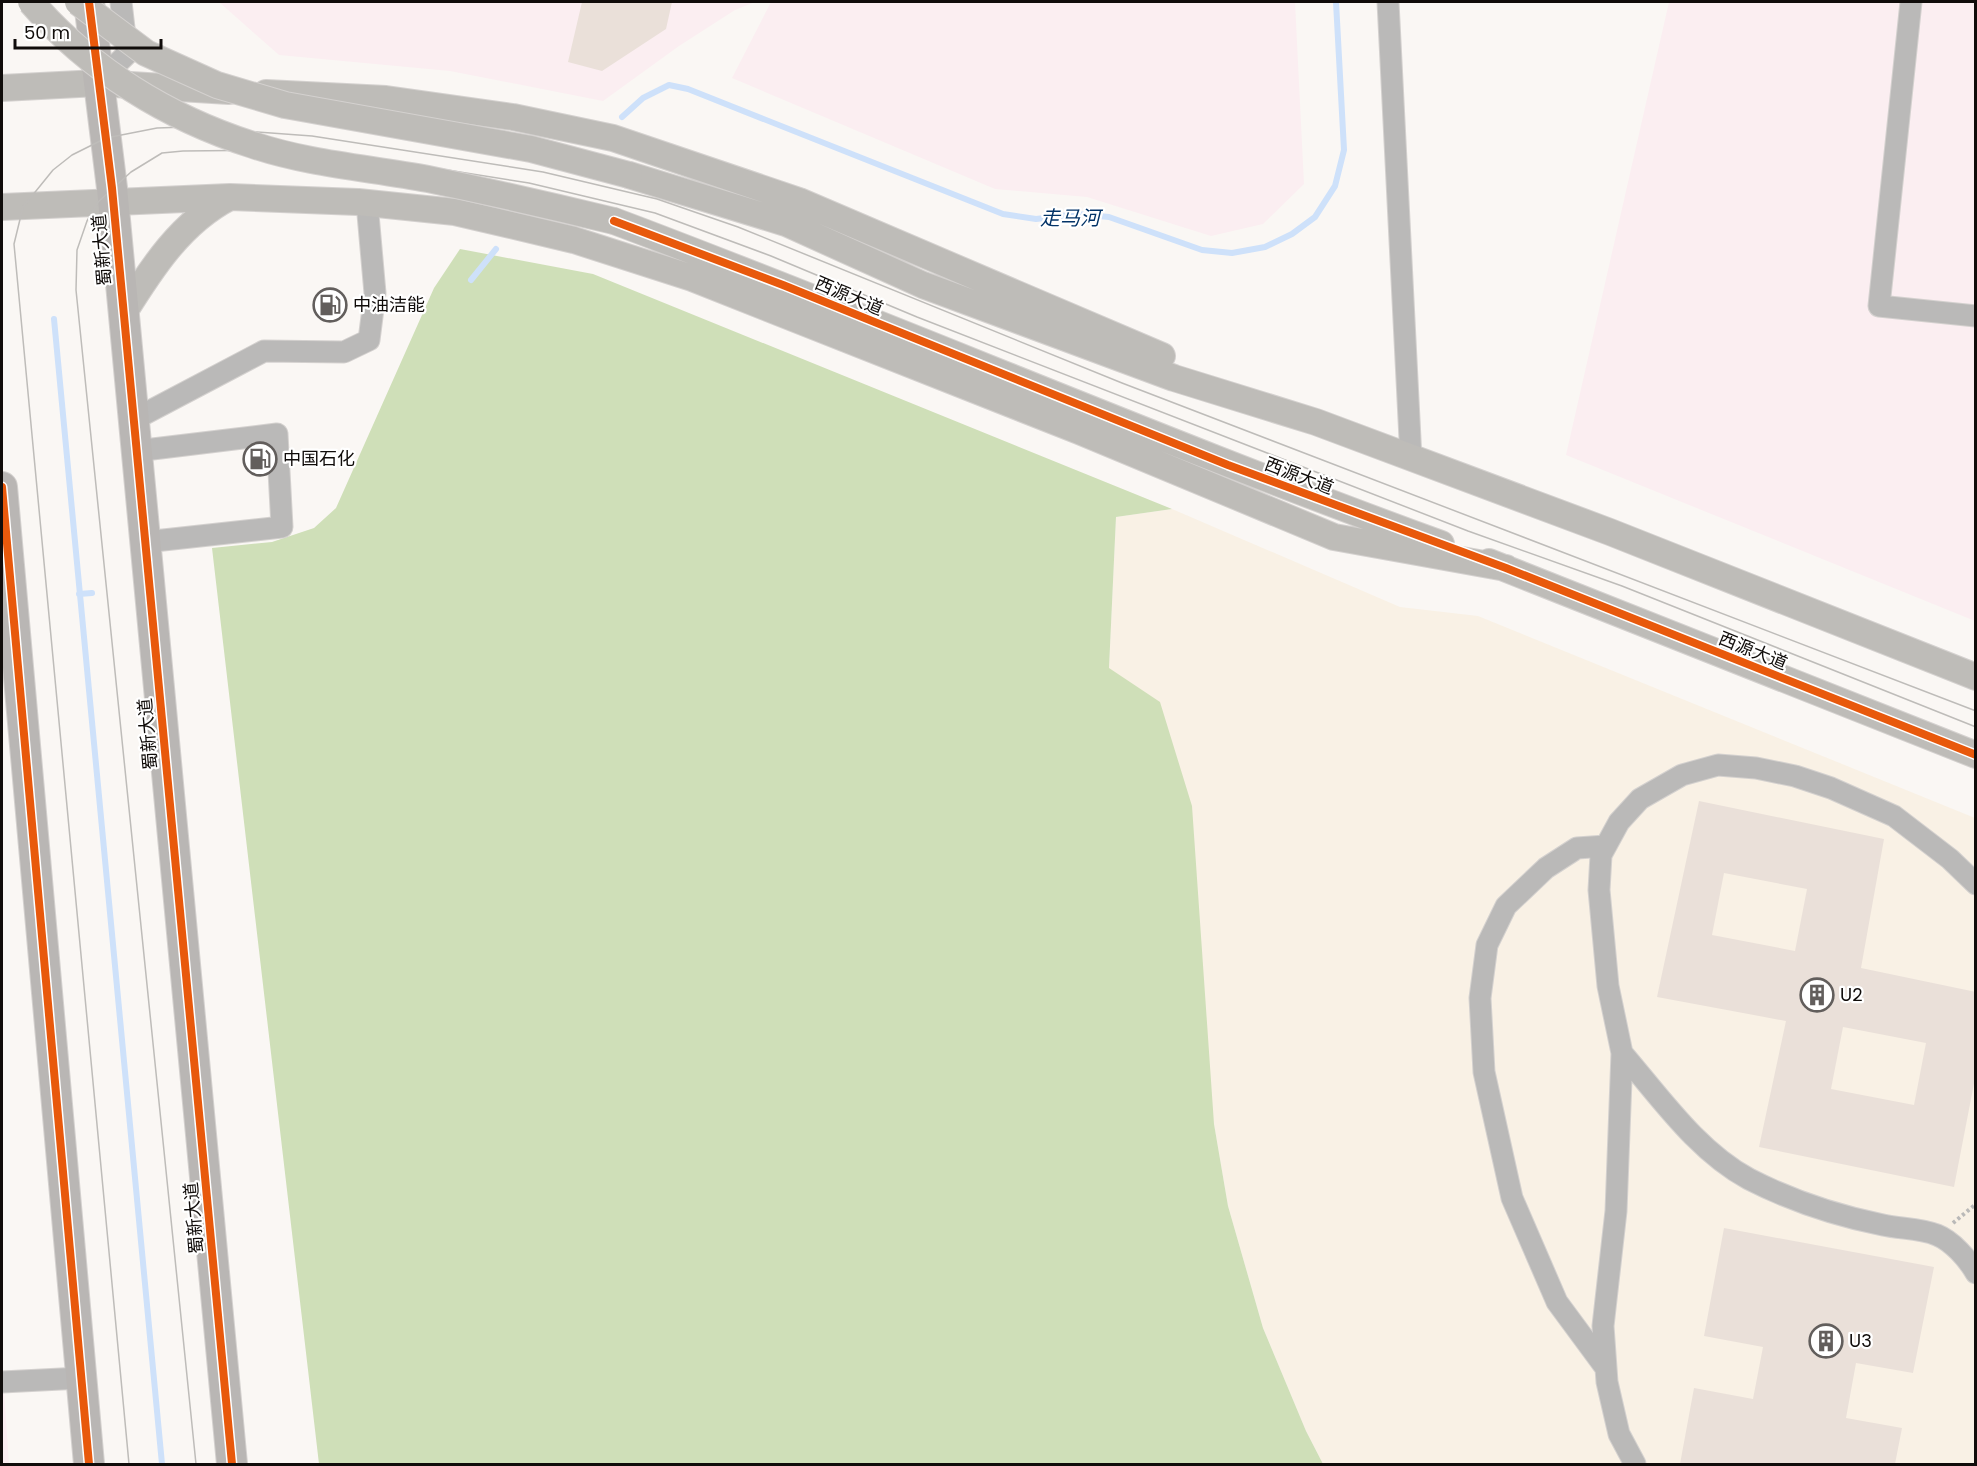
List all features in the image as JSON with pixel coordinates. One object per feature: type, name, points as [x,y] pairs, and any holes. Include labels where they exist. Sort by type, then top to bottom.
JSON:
[{"type":"highway","name":"蜀新大道","points":[[89,2],[123,314],[232,1464]]},
{"type":"highway","points":[[2,487],[89,1464]]},
{"type":"main road","name":"西源大道","points":[[31,2],[82,52],[141,96],[172,113],[254,146],[522,198],[614,221],[783,285],[1228,465],[1506,568],[1976,755]]},
{"type":"main road","points":[[78,2],[146,53],[217,85],[285,105],[531,149],[629,175],[786,223],[923,285],[1174,378],[1316,423]]},
{"type":"main road","points":[[2,88],[98,83],[386,99],[513,117],[613,138],[800,201],[1316,423],[1610,532],[1976,677]]},
{"type":"main road","points":[[123,314],[149,271],[188,226],[215,204],[230,197]]},
{"type":"main road","points":[[2,207],[230,197],[367,203],[455,212],[574,240],[681,274],[1057,423],[1334,537],[1506,568]]},
{"type":"street","points":[[98,83],[127,54],[122,2]]},
{"type":"street","points":[[1388,2],[1412,459]]},
{"type":"street","points":[[1911,2],[1879,306],[1976,316]]},
{"type":"street","points":[[133,420],[264,351],[344,352],[369,340],[375,293],[367,203]]},
{"type":"street","points":[[136,451],[277,434],[282,527],[145,542]]},
{"type":"street","points":[[1635,1464],[1619,1434],[1606,1367],[1603,1326],[1616,1211],[1622,1053],[1608,986],[1599,890],[1601,855],[1619,822],[1640,800],[1682,775],[1718,765],[1756,768],[1795,776],[1832,788],[1894,816],[1950,859],[1976,884]]},
{"type":"street","points":[[1606,846],[1577,848],[1546,867],[1506,906],[1486,945],[1480,998],[1484,1072],[1512,1198],[1557,1302],[1606,1367]]},
{"type":"street","points":[[1622,1053],[1686,1128],[1720,1160],[1749,1179],[1814,1206],[1884,1225],[1939,1235],[1960,1252],[1976,1273]]},
{"type":"street","points":[[2,1382],[81,1378]]},
{"type":"path","points":[[1939,1235],[1976,1204]]},
{"type":"shaded area","points":[[219,2],[755,2],[735,10],[679,46],[603,101],[450,71],[279,55]]},
{"type":"shaded area","points":[[771,2],[1295,2],[1304,184],[1263,224],[1211,236],[1087,197],[995,189],[732,78]]},
{"type":"shaded area","points":[[1669,2],[1975,2],[1975,621],[1566,455]]},
{"type":"shaded area","points":[[1172,509],[1400,607],[1478,616],[1975,818],[1975,1464],[1323,1464],[1306,1431],[1263,1328],[1228,1206],[1214,1124],[1109,668],[1116,517]]},
{"type":"shaded area","points":[[2,1361],[9,1464],[2,1464]]},
{"type":"green space","points":[[460,249],[593,274],[1172,509],[1116,517],[1109,668],[1160,702],[1192,806],[1214,1124],[1228,1206],[1263,1328],[1306,1431],[1323,1464],[319,1464],[212,548],[272,542],[314,528],[336,508],[434,288]]},
{"type":"building","points":[[582,2],[672,2],[666,29],[602,71],[568,62]]},
{"type":"building","name":"U2","points":[[1699,801],[1884,839],[1861,968],[1976,992],[1976,1073],[1954,1187],[1759,1147],[1786,1021],[1657,997]],"holes":[[[1724,873],[1807,889],[1795,951],[1712,935]],[[1843,1027],[1926,1043],[1914,1105],[1831,1089]]]},
{"type":"building","name":"U3","points":[[1724,1228],[1934,1267],[1913,1373],[1856,1363],[1846,1418],[1902,1428],[1895,1464],[1680,1464],[1694,1388],[1753,1399],[1763,1347],[1704,1336]]},
{"type":"waterway","name":"走马河","points":[[622,117],[643,98],[669,85],[688,89],[1003,214],[1036,219],[1077,214],[1109,217],[1202,250],[1232,253],[1265,247],[1292,234],[1315,217],[1335,186],[1344,150],[1336,2]]},
{"type":"waterway","name":"走马河","points":[[471,280],[496,249]]},
{"type":"waterway","points":[[54,319],[162,1464]]},
{"type":"waterway","name":"走马河","points":[[79,594],[92,593]]},
{"type":"tram line","points":[[129,1464],[14,244],[23,207],[53,170],[72,155],[106,138],[157,128],[186,127],[312,136],[543,172],[657,199],[738,227],[1122,383],[1976,711]]},
{"type":"tram line","points":[[196,1464],[76,290],[77,250],[87,221],[98,202],[131,172],[162,153],[269,150],[416,165],[529,183],[655,213],[771,256],[917,317],[1468,531],[1622,586],[1976,727]]},
{"type":"cycle path","points":[[89,2],[112,188],[232,1464]]},
{"type":"cycle path","points":[[614,221],[783,285],[1228,465],[1506,568],[1976,755]]},
{"type":"cycle path","points":[[2,487],[89,1464]]},
{"type":"place","name":"中油洁能","points":[[330,305]]},
{"type":"place","name":"中国石化","points":[[260,459]]},
{"type":"place","name":"U2","points":[[1817,995]]},
{"type":"place","name":"U3","points":[[1826,1341]]}]
